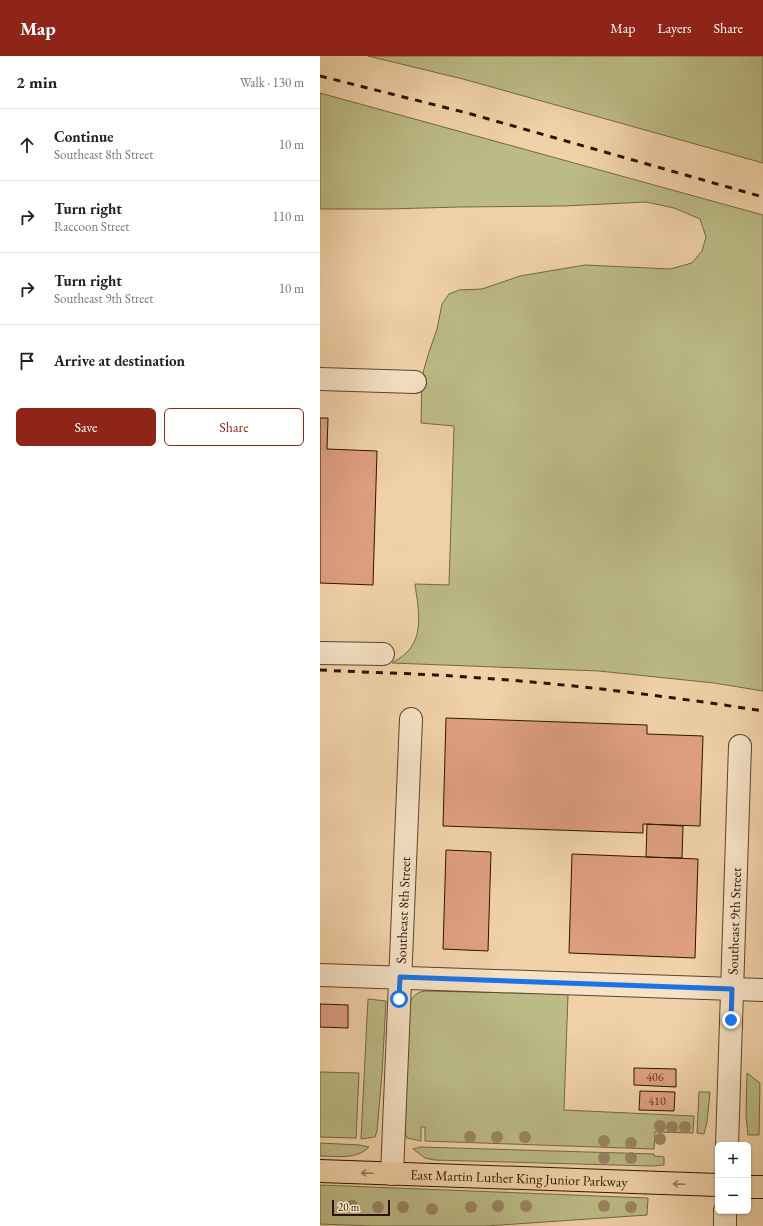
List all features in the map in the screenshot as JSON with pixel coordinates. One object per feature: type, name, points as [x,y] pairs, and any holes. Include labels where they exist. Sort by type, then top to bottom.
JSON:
[{"type":"main road","name":"East Martin Luther King Junior Parkway","points":[[320,1171],[715,1186]]},
{"type":"main road","points":[[751,1187],[763,1187]]},
{"type":"street","points":[[320,379],[415,382]]},
{"type":"street","points":[[320,652],[383,654]]},
{"type":"street","name":"Southeast 8th Street","points":[[392,1174],[411,719]]},
{"type":"street","name":"Southeast 9th Street","points":[[727,1142],[740,746]]},
{"type":"street","points":[[320,975],[763,990]]},
{"type":"street","points":[[724,1226],[725,1214]]},
{"type":"shaded area","points":[[368,56],[763,56],[763,163],[463,79]]},
{"type":"shaded area","points":[[320,93],[763,215],[763,691],[714,683],[599,671],[392,663],[402,657],[411,647],[418,630],[418,602],[415,584],[449,585],[454,426],[421,423],[422,376],[437,329],[442,304],[449,294],[459,290],[482,289],[520,276],[585,265],[670,269],[692,263],[702,251],[706,237],[700,219],[674,208],[646,202],[564,206],[320,209]]},
{"type":"shaded area","points":[[424,991],[568,994],[564,1110],[694,1116],[693,1133],[655,1132],[654,1149],[425,1141],[425,1127],[421,1127],[421,1141],[407,1138],[405,1133],[409,1006],[414,996]]},
{"type":"shaded area","points":[[368,999],[386,1001],[377,1131],[375,1137],[361,1139]]},
{"type":"shaded area","points":[[320,1072],[359,1073],[356,1138],[320,1137]]},
{"type":"shaded area","points":[[747,1073],[760,1083],[759,1135],[748,1135],[746,1116]]},
{"type":"shaded area","points":[[699,1092],[710,1092],[707,1122],[704,1134],[697,1133]]},
{"type":"shaded area","points":[[320,1143],[360,1145],[369,1147],[353,1156],[320,1156]]},
{"type":"shaded area","points":[[421,1147],[654,1154],[654,1156],[664,1157],[664,1165],[651,1166],[434,1160],[425,1158],[413,1149]]},
{"type":"shaded area","points":[[320,1185],[648,1198],[647,1215],[486,1226],[372,1226],[320,1224]]},
{"type":"building","points":[[320,418],[328,418],[327,449],[377,451],[373,585],[320,583]]},
{"type":"building","points":[[446,718],[647,725],[647,734],[703,736],[700,826],[643,824],[643,833],[443,826]]},
{"type":"building","points":[[647,824],[683,826],[682,858],[646,857]]},
{"type":"building","points":[[446,850],[491,852],[488,951],[443,949]]},
{"type":"building","points":[[572,854],[698,859],[695,958],[569,953]]},
{"type":"building","points":[[320,1004],[348,1005],[348,1028],[320,1027]]},
{"type":"building","points":[[634,1068],[676,1069],[676,1087],[634,1085]]},
{"type":"building","points":[[640,1091],[675,1092],[674,1111],[639,1110]]},
{"type":"railway","points":[[320,76],[471,114],[763,197]]},
{"type":"railway","points":[[320,670],[435,675],[559,685],[682,699],[763,711]]},
{"type":"route","points":[[399,999],[400,977],[701,987],[732,989],[731,1020]]}]
